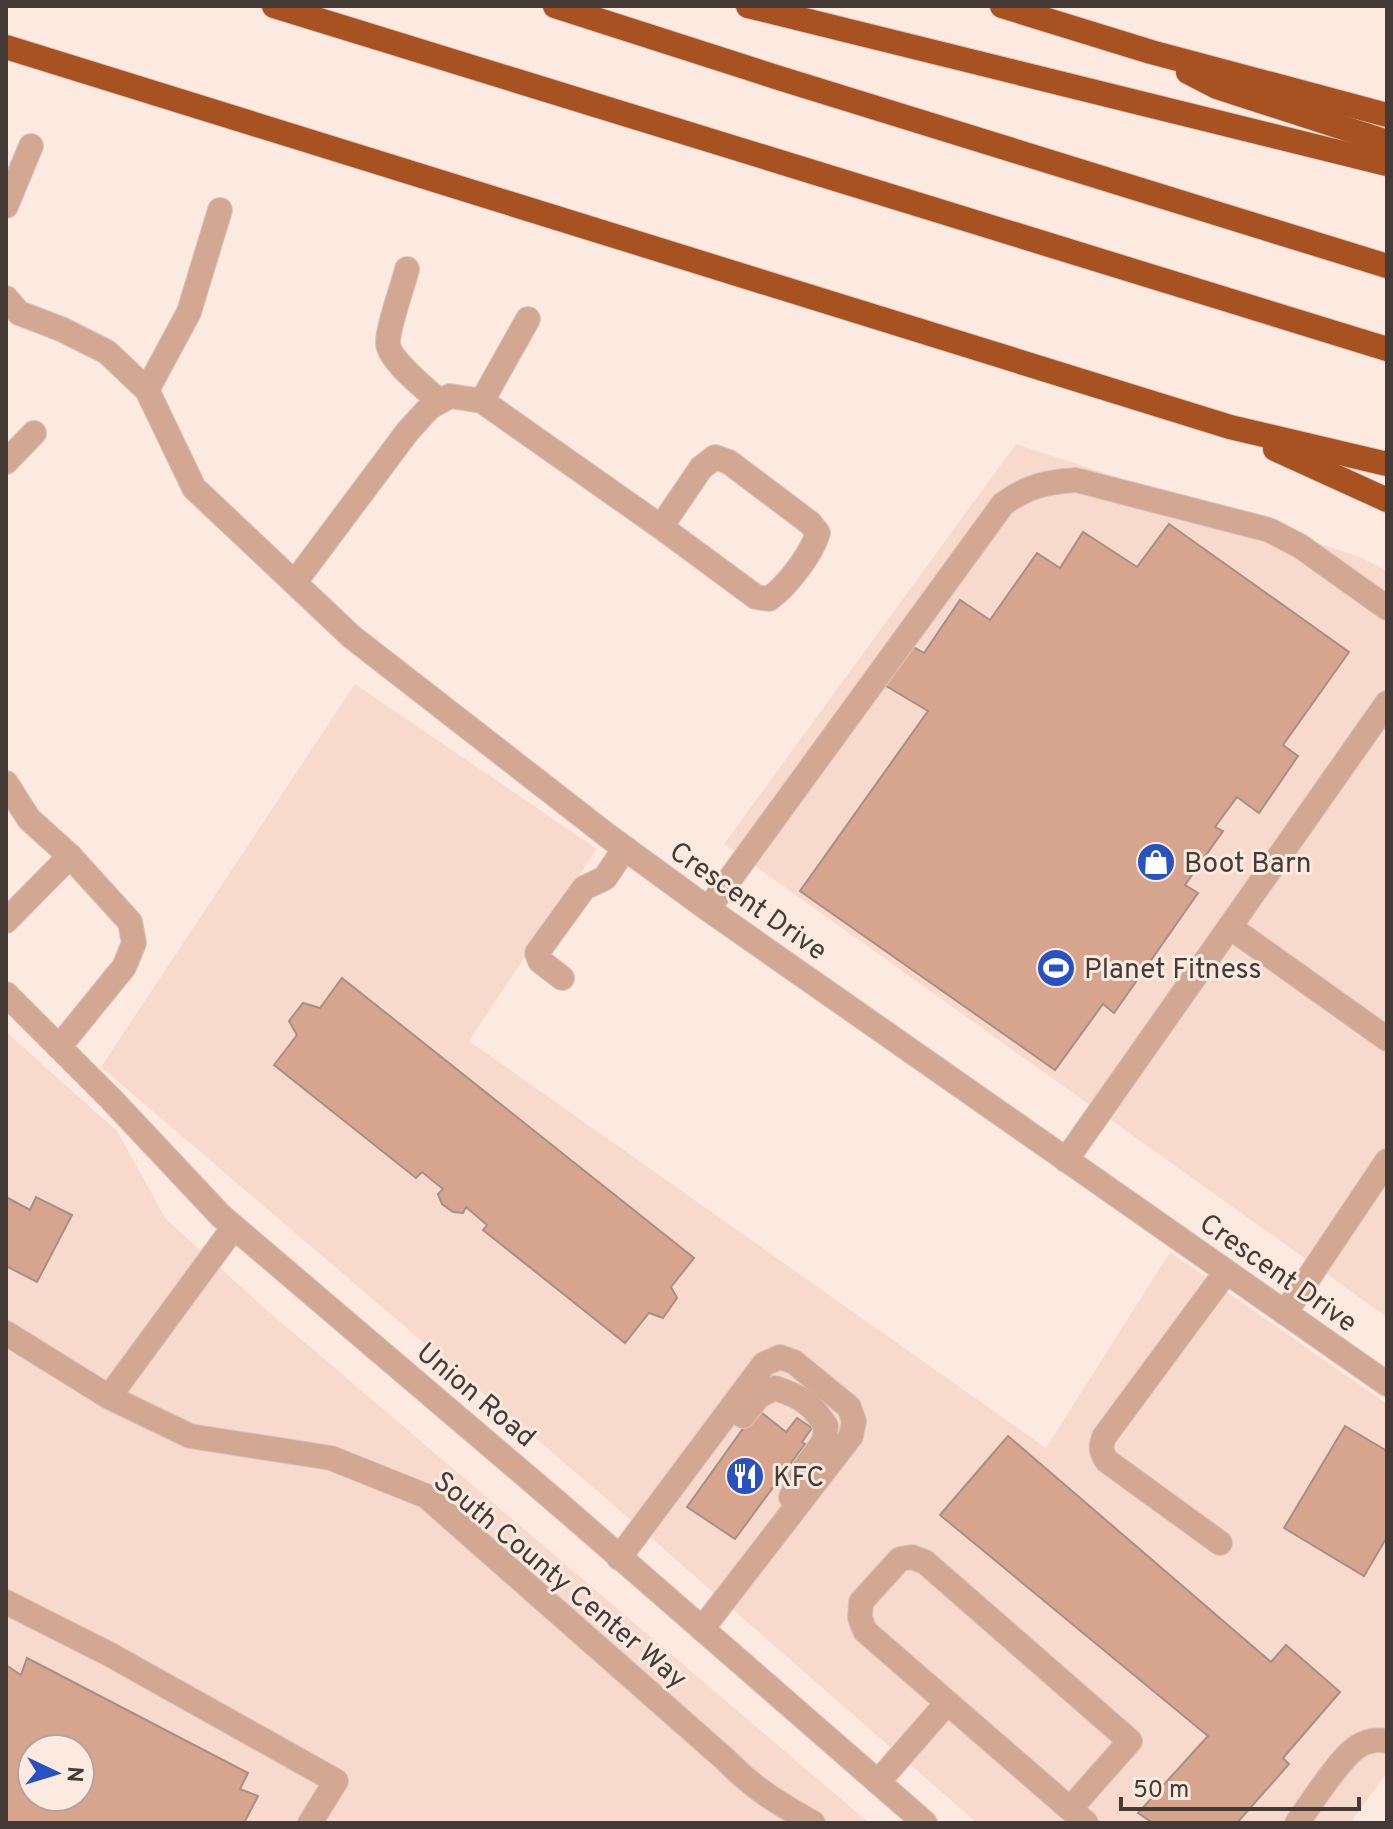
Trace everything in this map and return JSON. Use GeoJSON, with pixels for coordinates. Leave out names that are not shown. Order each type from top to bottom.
{"type":"FeatureCollection","features":[{"type":"Feature","properties":{"kind":"highway"},"geometry":{"type":"LineString","coordinates":[[274,6],[1387,349]]}},
{"type":"Feature","properties":{"kind":"highway"},"geometry":{"type":"LineString","coordinates":[[555,6],[1387,266]]}},
{"type":"Feature","properties":{"kind":"highway"},"geometry":{"type":"LineString","coordinates":[[748,6],[1387,164]]}},
{"type":"Feature","properties":{"kind":"highway"},"geometry":{"type":"LineString","coordinates":[[1002,6],[1151,52],[1387,115]]}},
{"type":"Feature","properties":{"kind":"highway"},"geometry":{"type":"LineString","coordinates":[[6,47],[1230,427],[1387,464]]}},
{"type":"Feature","properties":{"kind":"highway"},"geometry":{"type":"LineString","coordinates":[[1151,52],[1217,87],[1387,142]]}},
{"type":"Feature","properties":{"kind":"highway"},"geometry":{"type":"LineString","coordinates":[[1230,427],[1387,500]]}},
{"type":"Feature","properties":{"kind":"street"},"geometry":{"type":"LineString","coordinates":[[6,206],[31,146]]}},
{"type":"Feature","properties":{"kind":"street"},"geometry":{"type":"LineString","coordinates":[[6,298],[19,313],[107,352],[147,390],[189,312],[220,210]]}},
{"type":"Feature","properties":{"kind":"street"},"geometry":{"type":"LineString","coordinates":[[407,269],[388,347],[439,401]]}},
{"type":"Feature","properties":{"kind":"street"},"geometry":{"type":"LineString","coordinates":[[482,401],[528,319]]}},
{"type":"Feature","properties":{"kind":"street","name":"Crescent Drive"},"geometry":{"type":"LineString","coordinates":[[147,390],[194,488],[352,637],[708,909],[1387,1384]]}},
{"type":"Feature","properties":{"kind":"street"},"geometry":{"type":"LineString","coordinates":[[295,582],[408,431],[430,407],[450,396],[482,401],[756,597],[769,599],[781,591],[815,544],[818,533],[810,523],[729,462],[715,457],[701,468],[661,527]]}},
{"type":"Feature","properties":{"kind":"street"},"geometry":{"type":"LineString","coordinates":[[6,462],[34,433]]}},
{"type":"Feature","properties":{"kind":"street"},"geometry":{"type":"LineString","coordinates":[[708,909],[1003,504],[1021,491],[1048,482],[1076,480],[1269,530],[1300,546],[1387,608]]}},
{"type":"Feature","properties":{"kind":"street"},"geometry":{"type":"LineString","coordinates":[[1066,1160],[1387,703]]}},
{"type":"Feature","properties":{"kind":"street"},"geometry":{"type":"LineString","coordinates":[[6,783],[29,819],[70,856],[130,922],[134,943],[124,967],[59,1047]]}},
{"type":"Feature","properties":{"kind":"street"},"geometry":{"type":"LineString","coordinates":[[562,978],[540,961],[537,953],[584,888],[605,878],[625,848]]}},
{"type":"Feature","properties":{"kind":"street"},"geometry":{"type":"LineString","coordinates":[[6,921],[70,856]]}},
{"type":"Feature","properties":{"kind":"street"},"geometry":{"type":"LineString","coordinates":[[1230,927],[1387,1039]]}},
{"type":"Feature","properties":{"kind":"street","name":"Union Road"},"geometry":{"type":"LineString","coordinates":[[6,994],[112,1100],[221,1216],[559,1504],[925,1823]]}},
{"type":"Feature","properties":{"kind":"street"},"geometry":{"type":"LineString","coordinates":[[1285,1313],[1387,1161]]}},
{"type":"Feature","properties":{"kind":"street"},"geometry":{"type":"LineString","coordinates":[[109,1397],[234,1227]]}},
{"type":"Feature","properties":{"kind":"street"},"geometry":{"type":"LineString","coordinates":[[1220,1543],[1107,1461],[1101,1445],[1226,1272]]}},
{"type":"Feature","properties":{"kind":"street","name":"South County Center Way"},"geometry":{"type":"LineString","coordinates":[[6,1333],[109,1397],[190,1436],[331,1458],[426,1496],[743,1777],[767,1797],[813,1823]]}},
{"type":"Feature","properties":{"kind":"street"},"geometry":{"type":"LineString","coordinates":[[619,1558],[764,1364],[780,1357],[794,1362],[849,1407],[854,1421],[851,1436],[702,1629]]}},
{"type":"Feature","properties":{"kind":"street"},"geometry":{"type":"LineString","coordinates":[[912,1557],[925,1562],[1130,1741],[1078,1816],[865,1631],[860,1618],[861,1602],[900,1559],[912,1557]]}},
{"type":"Feature","properties":{"kind":"street"},"geometry":{"type":"LineString","coordinates":[[6,1602],[109,1654],[336,1781],[310,1823]]}},
{"type":"Feature","properties":{"kind":"street"},"geometry":{"type":"LineString","coordinates":[[878,1782],[947,1703]]}},
{"type":"Feature","properties":{"kind":"street"},"geometry":{"type":"LineString","coordinates":[[1297,1823],[1347,1755],[1358,1746],[1372,1741],[1387,1741]]}},
{"type":"Feature","properties":{"kind":"street","name":"South County Center Way"},"geometry":{"type":"LineString","coordinates":[[767,1797],[785,1823]]}},
{"type":"Feature","properties":{"kind":"shaded area"},"geometry":{"type":"Polygon","coordinates":[[[1016,444],[1360,557],[1387,571],[1387,1317],[724,844],[1016,444]]]}},
{"type":"Feature","properties":{"kind":"shaded area"},"geometry":{"type":"Polygon","coordinates":[[[355,684],[597,849],[469,1041],[1046,1448],[1170,1252],[1387,1404],[1387,1773],[1350,1823],[977,1823],[602,1495],[101,1067],[355,684]]]}},
{"type":"Feature","properties":{"kind":"shaded area"},"geometry":{"type":"Polygon","coordinates":[[[6,1032],[117,1131],[166,1219],[262,1306],[869,1823],[6,1823],[6,1032]]]}},
{"type":"Feature","properties":{"kind":"building"},"geometry":{"type":"Polygon","coordinates":[[[1169,524],[1349,652],[1283,745],[1298,756],[1259,813],[1237,797],[1215,827],[1223,831],[1185,885],[1198,893],[1114,1013],[1103,1004],[1055,1070],[800,891],[928,711],[881,683],[908,644],[924,653],[960,600],[990,620],[1037,553],[1060,568],[1083,532],[1137,567],[1169,524]]]}},
{"type":"Feature","properties":{"kind":"building"},"geometry":{"type":"Polygon","coordinates":[[[342,978],[694,1258],[671,1287],[677,1298],[663,1318],[649,1313],[625,1343],[483,1230],[487,1225],[466,1207],[463,1213],[453,1212],[442,1204],[438,1194],[443,1189],[422,1172],[416,1178],[274,1065],[297,1035],[289,1021],[303,1003],[320,1008],[342,978]]]}},
{"type":"Feature","properties":{"kind":"building"},"geometry":{"type":"Polygon","coordinates":[[[6,1197],[30,1210],[36,1197],[72,1215],[37,1282],[6,1266],[6,1197]]]}},
{"type":"Feature","properties":{"kind":"building","name":"KFC"},"geometry":{"type":"Polygon","coordinates":[[[757,1409],[786,1432],[797,1418],[812,1428],[802,1442],[805,1444],[735,1539],[687,1507],[757,1409]]]}},
{"type":"Feature","properties":{"kind":"building"},"geometry":{"type":"Polygon","coordinates":[[[1345,1426],[1387,1451],[1387,1537],[1364,1576],[1284,1528],[1345,1426]]]}},
{"type":"Feature","properties":{"kind":"building"},"geometry":{"type":"Polygon","coordinates":[[[1008,1436],[1271,1662],[1286,1645],[1340,1692],[1283,1758],[1289,1764],[1237,1823],[1153,1823],[1138,1813],[1208,1736],[940,1515],[1008,1436]]]}},
{"type":"Feature","properties":{"kind":"building"},"geometry":{"type":"Polygon","coordinates":[[[27,1658],[248,1773],[240,1789],[258,1796],[244,1823],[6,1823],[6,1665],[21,1675],[27,1658]]]}},
{"type":"Feature","properties":{"kind":"place","name":"Boot Barn"},"geometry":{"type":"Point","coordinates":[1156,862]}},
{"type":"Feature","properties":{"kind":"place","name":"Planet Fitness"},"geometry":{"type":"Point","coordinates":[1056,968]}},
{"type":"Feature","properties":{"kind":"place","name":"KFC"},"geometry":{"type":"Point","coordinates":[745,1476]}}]}
